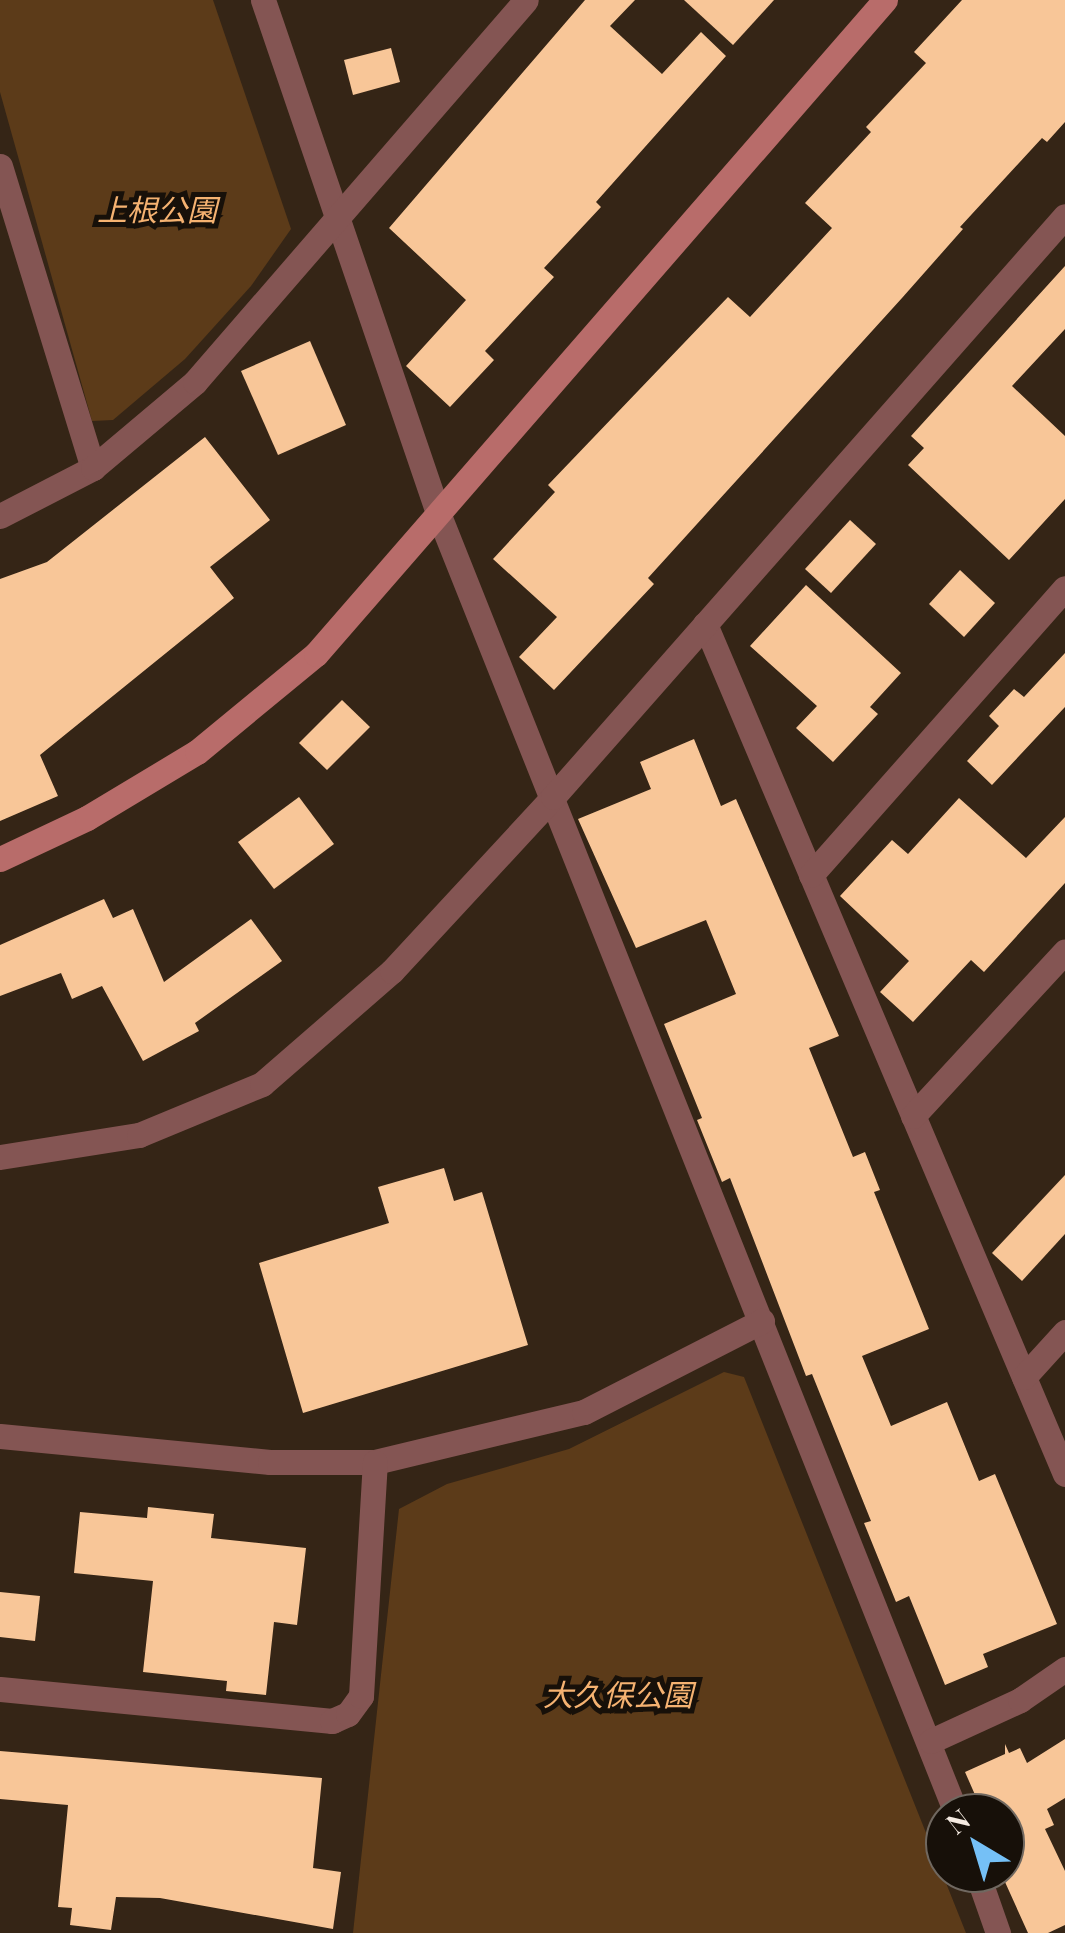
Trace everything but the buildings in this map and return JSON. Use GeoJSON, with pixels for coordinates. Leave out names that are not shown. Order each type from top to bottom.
{"type":"FeatureCollection","features":[{"type":"Feature","properties":{"kind":"street"},"geometry":{"type":"LineString","coordinates":[[263,0],[438,513],[949,1793]]}},
{"type":"Feature","properties":{"kind":"street"},"geometry":{"type":"LineString","coordinates":[[0,516],[93,468],[195,382],[526,0]]}},
{"type":"Feature","properties":{"kind":"street"},"geometry":{"type":"LineString","coordinates":[[0,860],[88,818],[197,752],[316,654],[885,0]]}},
{"type":"Feature","properties":{"kind":"street"},"geometry":{"type":"LineString","coordinates":[[0,166],[93,468]]}},
{"type":"Feature","properties":{"kind":"street"},"geometry":{"type":"LineString","coordinates":[[0,1158],[139,1135],[262,1084],[392,971],[553,797],[1065,216]]}},
{"type":"Feature","properties":{"kind":"street"},"geometry":{"type":"LineString","coordinates":[[811,875],[1065,588]]}},
{"type":"Feature","properties":{"kind":"street"},"geometry":{"type":"LineString","coordinates":[[705,624],[1065,1474]]}},
{"type":"Feature","properties":{"kind":"street"},"geometry":{"type":"LineString","coordinates":[[913,1116],[1065,952]]}},
{"type":"Feature","properties":{"kind":"street"},"geometry":{"type":"LineString","coordinates":[[0,1436],[270,1462],[375,1462],[584,1412],[762,1321]]}},
{"type":"Feature","properties":{"kind":"street"},"geometry":{"type":"LineString","coordinates":[[1024,1377],[1065,1332]]}},
{"type":"Feature","properties":{"kind":"street"},"geometry":{"type":"LineString","coordinates":[[0,1689],[332,1721],[348,1714],[361,1696],[375,1462]]}},
{"type":"Feature","properties":{"kind":"street"},"geometry":{"type":"LineString","coordinates":[[931,1741],[1020,1700],[1065,1669]]}},
{"type":"Feature","properties":{"kind":"street"},"geometry":{"type":"LineString","coordinates":[[984,1893],[998,1933]]}},
{"type":"Feature","properties":{"kind":"green space","name":"上根公園"},"geometry":{"type":"Polygon","coordinates":[[[0,0],[213,0],[291,229],[251,286],[185,359],[113,420],[92,421],[0,92],[0,0]]]}},
{"type":"Feature","properties":{"kind":"green space","name":"大久保公園"},"geometry":{"type":"Polygon","coordinates":[[[724,1372],[744,1377],[925,1830],[925,1893],[950,1893],[966,1933],[353,1933],[399,1509],[447,1484],[569,1449],[724,1372]]]}}]}
